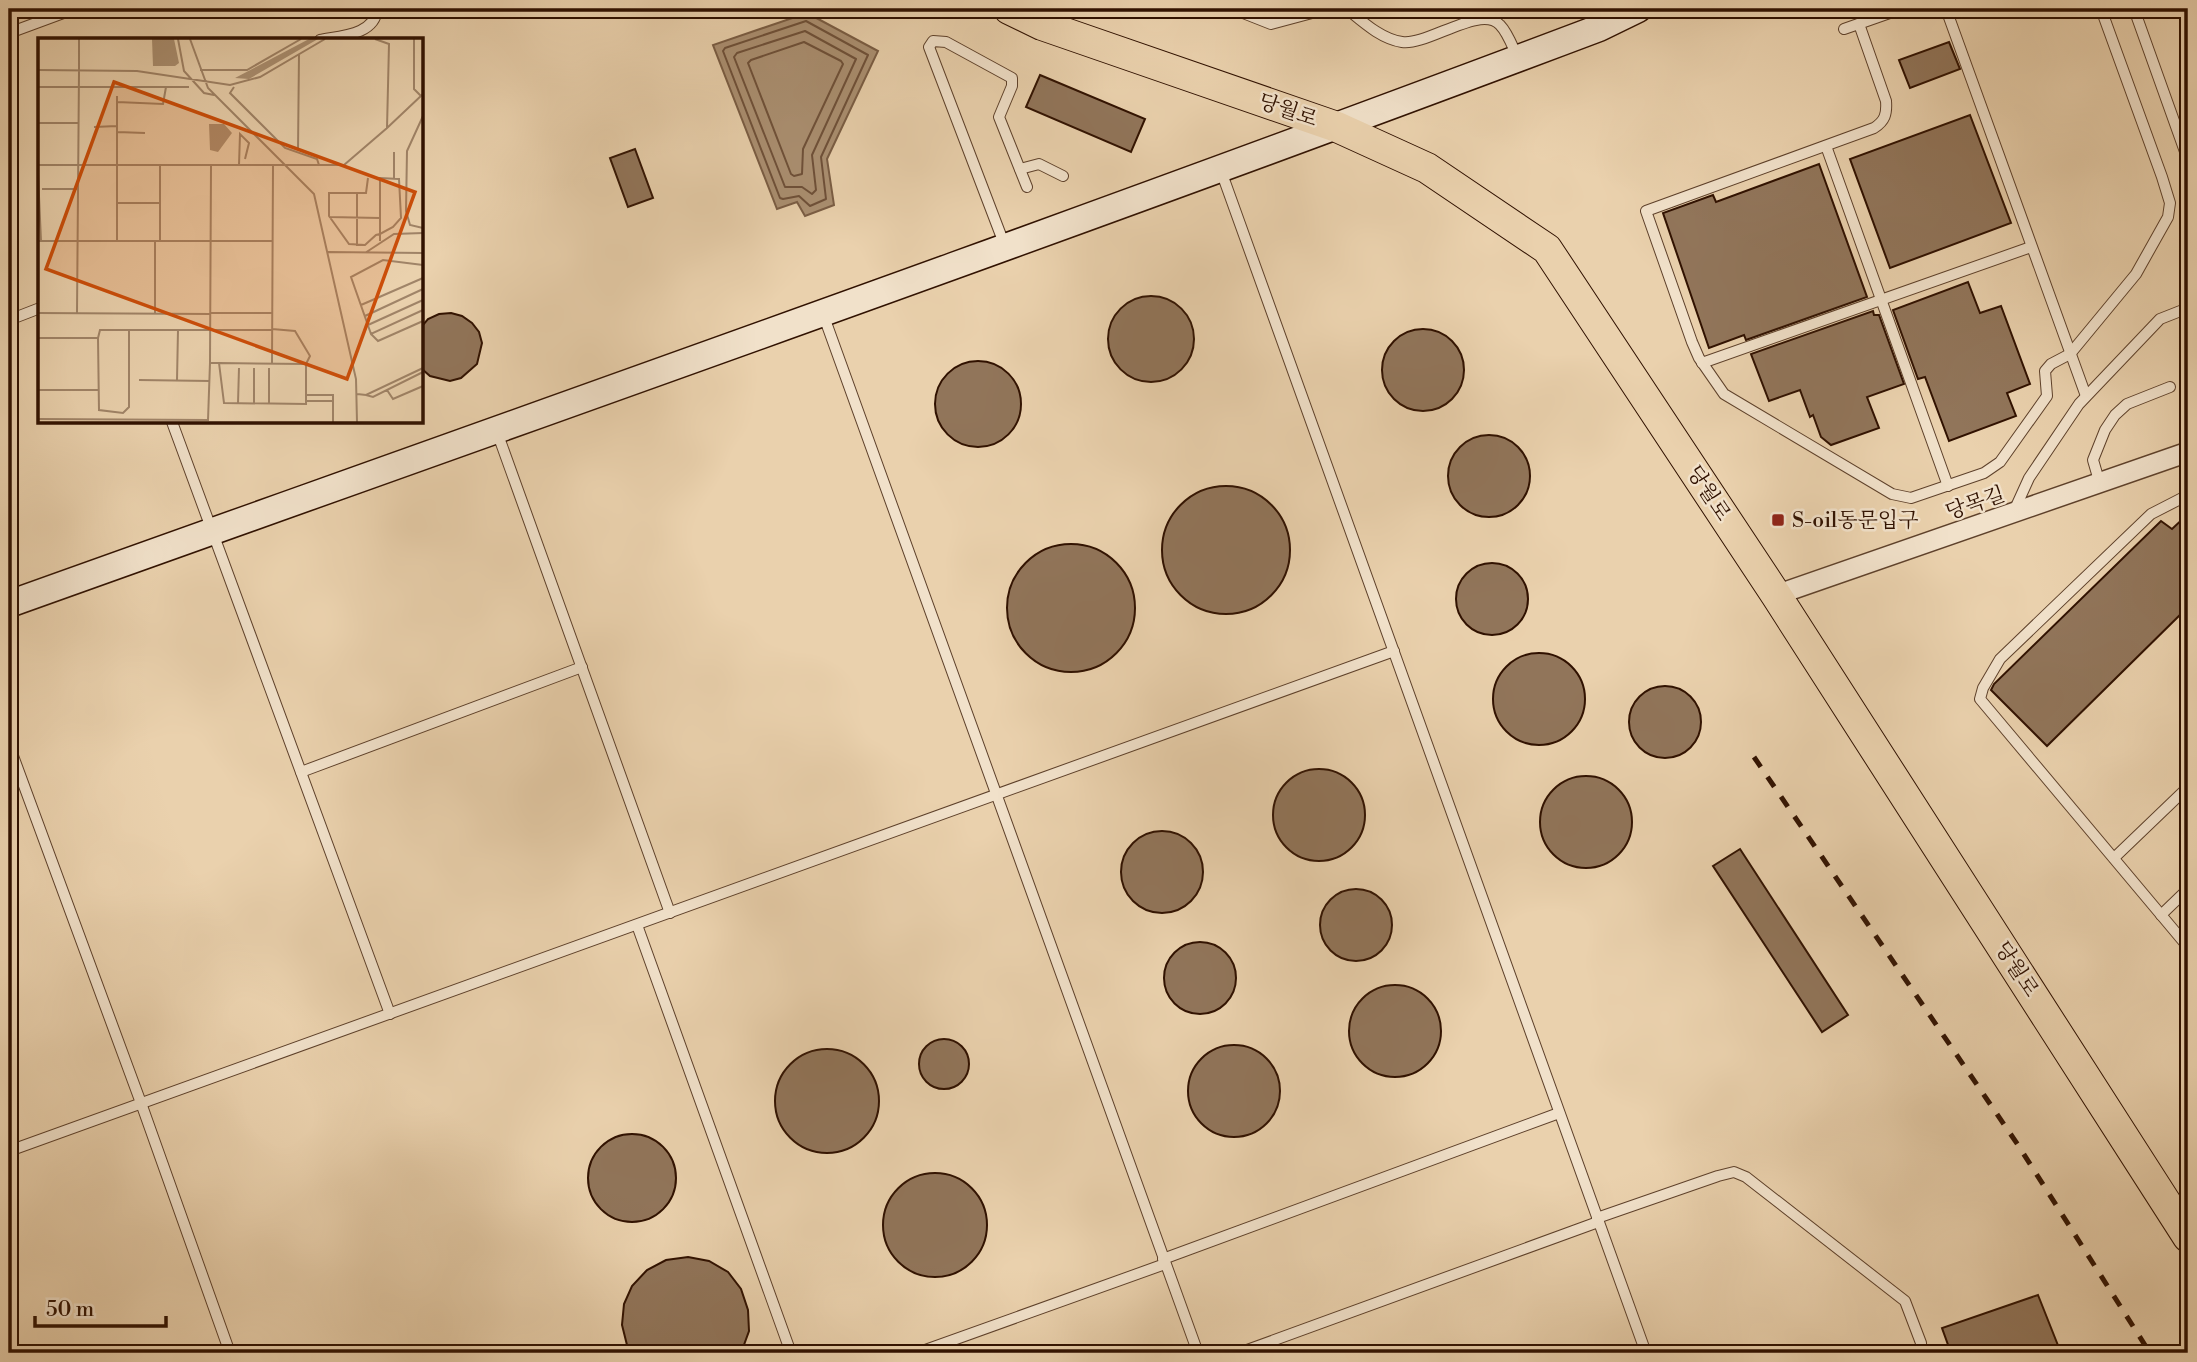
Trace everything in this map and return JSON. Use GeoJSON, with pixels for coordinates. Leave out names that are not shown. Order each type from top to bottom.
{"type":"FeatureCollection","features":[{"type":"Feature","properties":{"kind":"main road","name":"당월로"},"geometry":{"type":"LineString","coordinates":[[1009,9],[1042,25],[1337,127],[1427,168],[1547,249],[1776,594],[2188,1237]]}},
{"type":"Feature","properties":{"kind":"main road"},"geometry":{"type":"LineString","coordinates":[[9,604],[823,314],[1337,127],[1599,28],[1638,9]]}},
{"type":"Feature","properties":{"kind":"street","name":"당목길"},"geometry":{"type":"LineString","coordinates":[[1776,594],[2188,452]]}},
{"type":"Feature","properties":{"kind":"lane"},"geometry":{"type":"LineString","coordinates":[[9,33],[74,9]]}},
{"type":"Feature","properties":{"kind":"lane"},"geometry":{"type":"LineString","coordinates":[[330,38],[358,32],[369,26],[377,15],[377,9]]}},
{"type":"Feature","properties":{"kind":"lane"},"geometry":{"type":"LineString","coordinates":[[1233,9],[1271,24],[1327,9]]}},
{"type":"Feature","properties":{"kind":"lane"},"geometry":{"type":"LineString","coordinates":[[1348,9],[1375,31],[1401,42],[1415,42],[1475,20],[1488,19],[1499,24],[1518,59]]}},
{"type":"Feature","properties":{"kind":"lane"},"geometry":{"type":"LineString","coordinates":[[1844,29],[1901,9]]}},
{"type":"Feature","properties":{"kind":"lane"},"geometry":{"type":"LineString","coordinates":[[1946,9],[2086,396]]}},
{"type":"Feature","properties":{"kind":"lane"},"geometry":{"type":"LineString","coordinates":[[1859,24],[1886,101],[1887,110],[1883,122],[1874,128],[1646,211],[1692,342],[1702,363],[1724,394],[1892,494],[1911,498],[1984,473],[2000,462],[2047,396],[2045,371],[2050,364],[2070,354],[2136,274],[2168,217],[2170,203],[2101,9]]}},
{"type":"Feature","properties":{"kind":"lane"},"geometry":{"type":"LineString","coordinates":[[2134,9],[2188,160]]}},
{"type":"Feature","properties":{"kind":"lane"},"geometry":{"type":"LineString","coordinates":[[1005,247],[929,47],[933,41],[946,42],[1012,78],[1012,86],[999,117],[1027,187]]}},
{"type":"Feature","properties":{"kind":"lane"},"geometry":{"type":"LineString","coordinates":[[1826,146],[1948,486]]}},
{"type":"Feature","properties":{"kind":"lane"},"geometry":{"type":"LineString","coordinates":[[1020,169],[1039,164],[1063,176]]}},
{"type":"Feature","properties":{"kind":"lane"},"geometry":{"type":"LineString","coordinates":[[1220,168],[1646,1353]]}},
{"type":"Feature","properties":{"kind":"lane"},"geometry":{"type":"LineString","coordinates":[[1702,363],[2031,247]]}},
{"type":"Feature","properties":{"kind":"lane"},"geometry":{"type":"LineString","coordinates":[[9,320],[38,309]]}},
{"type":"Feature","properties":{"kind":"lane"},"geometry":{"type":"LineString","coordinates":[[2012,514],[2029,478],[2086,396],[2160,319],[2188,309]]}},
{"type":"Feature","properties":{"kind":"lane"},"geometry":{"type":"LineString","coordinates":[[823,314],[1198,1353]]}},
{"type":"Feature","properties":{"kind":"lane"},"geometry":{"type":"LineString","coordinates":[[2100,484],[2093,460],[2101,438],[2115,415],[2127,404],[2170,387]]}},
{"type":"Feature","properties":{"kind":"lane"},"geometry":{"type":"LineString","coordinates":[[173,424],[390,1014]]}},
{"type":"Feature","properties":{"kind":"lane"},"geometry":{"type":"LineString","coordinates":[[496,430],[670,913]]}},
{"type":"Feature","properties":{"kind":"lane"},"geometry":{"type":"LineString","coordinates":[[2188,495],[2151,514],[2000,659],[1983,688],[1980,699],[2188,947]]}},
{"type":"Feature","properties":{"kind":"lane"},"geometry":{"type":"LineString","coordinates":[[9,1151],[1394,651]]}},
{"type":"Feature","properties":{"kind":"lane"},"geometry":{"type":"LineString","coordinates":[[301,772],[582,667]]}},
{"type":"Feature","properties":{"kind":"lane"},"geometry":{"type":"LineString","coordinates":[[9,745],[14,774],[142,1103],[229,1353]]}},
{"type":"Feature","properties":{"kind":"lane"},"geometry":{"type":"LineString","coordinates":[[2114,858],[2188,787]]}},
{"type":"Feature","properties":{"kind":"lane"},"geometry":{"type":"LineString","coordinates":[[2161,915],[2188,889]]}},
{"type":"Feature","properties":{"kind":"lane"},"geometry":{"type":"LineString","coordinates":[[637,925],[792,1353]]}},
{"type":"Feature","properties":{"kind":"lane"},"geometry":{"type":"LineString","coordinates":[[917,1353],[1559,1113]]}},
{"type":"Feature","properties":{"kind":"lane"},"geometry":{"type":"LineString","coordinates":[[1239,1353],[1734,1172],[1746,1177],[1905,1301],[1921,1343],[1921,1353]]}},
{"type":"Feature","properties":{"kind":"water"},"geometry":{"type":"Polygon","coordinates":[[[807,13],[878,51],[827,159],[834,205],[805,216],[797,202],[777,209],[713,45],[807,13]]]}},
{"type":"Feature","properties":{"kind":"building"},"geometry":{"type":"Polygon","coordinates":[[[1949,42],[1960,69],[1910,88],[1899,60],[1949,42]]]}},
{"type":"Feature","properties":{"kind":"building"},"geometry":{"type":"Polygon","coordinates":[[[1040,75],[1145,119],[1131,152],[1026,107],[1040,75]]]}},
{"type":"Feature","properties":{"kind":"building"},"geometry":{"type":"Polygon","coordinates":[[[1970,115],[2011,223],[1890,268],[1850,159],[1970,115]]]}},
{"type":"Feature","properties":{"kind":"building"},"geometry":{"type":"Polygon","coordinates":[[[635,149],[653,198],[628,207],[610,158],[635,149]]]}},
{"type":"Feature","properties":{"kind":"building"},"geometry":{"type":"Polygon","coordinates":[[[1819,164],[1867,297],[1746,340],[1744,335],[1709,348],[1663,213],[1713,195],[1716,202],[1819,164]]]}},
{"type":"Feature","properties":{"kind":"building"},"geometry":{"type":"Polygon","coordinates":[[[1968,282],[1980,313],[2001,306],[2030,384],[2007,393],[2016,416],[1949,441],[1925,377],[1918,379],[1893,310],[1968,282]]]}},
{"type":"Feature","properties":{"kind":"building"},"geometry":{"type":"Polygon","coordinates":[[[1143,296],[1159,296],[1182,308],[1191,322],[1194,339],[1191,356],[1182,370],[1159,382],[1143,382],[1127,375],[1115,363],[1108,347],[1108,331],[1115,315],[1127,303],[1143,296]]]}},
{"type":"Feature","properties":{"kind":"building"},"geometry":{"type":"Polygon","coordinates":[[[1873,311],[1874,315],[1879,315],[1904,384],[1867,397],[1879,428],[1831,445],[1821,437],[1800,390],[1769,401],[1751,354],[1873,311]]]}},
{"type":"Feature","properties":{"kind":"building"},"geometry":{"type":"Polygon","coordinates":[[[439,314],[462,316],[479,332],[482,343],[477,364],[461,378],[450,381],[430,376],[424,371],[424,324],[439,314]]]}},
{"type":"Feature","properties":{"kind":"building"},"geometry":{"type":"Polygon","coordinates":[[[1423,329],[1439,332],[1452,341],[1461,354],[1464,370],[1461,386],[1452,399],[1439,408],[1423,411],[1407,408],[1394,399],[1385,386],[1382,370],[1385,354],[1394,341],[1407,332],[1423,329]]]}},
{"type":"Feature","properties":{"kind":"building"},"geometry":{"type":"Polygon","coordinates":[[[970,361],[986,361],[1009,373],[1018,387],[1021,404],[1018,421],[1009,435],[986,447],[970,447],[954,440],[942,428],[935,412],[935,396],[942,380],[954,368],[970,361]]]}},
{"type":"Feature","properties":{"kind":"building"},"geometry":{"type":"Polygon","coordinates":[[[1489,435],[1505,438],[1518,447],[1527,460],[1530,476],[1527,492],[1518,505],[1505,514],[1489,517],[1473,514],[1460,505],[1451,492],[1448,476],[1451,460],[1460,447],[1473,438],[1489,435]]]}},
{"type":"Feature","properties":{"kind":"building"},"geometry":{"type":"Polygon","coordinates":[[[1226,486],[1251,491],[1271,505],[1285,525],[1290,550],[1285,575],[1271,595],[1251,609],[1226,614],[1201,609],[1181,595],[1167,575],[1162,550],[1167,525],[1181,505],[1201,491],[1226,486]]]}},
{"type":"Feature","properties":{"kind":"building"},"geometry":{"type":"Polygon","coordinates":[[[2188,514],[2188,607],[2047,746],[1991,690],[1994,684],[2161,521],[2172,529],[2188,514]]]}},
{"type":"Feature","properties":{"kind":"building"},"geometry":{"type":"Polygon","coordinates":[[[1071,544],[1096,549],[1116,563],[1130,583],[1135,608],[1130,633],[1116,653],[1096,667],[1071,672],[1046,667],[1026,653],[1012,633],[1007,608],[1012,583],[1026,563],[1046,549],[1071,544]]]}},
{"type":"Feature","properties":{"kind":"building"},"geometry":{"type":"Polygon","coordinates":[[[1492,563],[1506,566],[1518,573],[1525,585],[1528,599],[1525,613],[1518,625],[1506,632],[1492,635],[1478,632],[1466,625],[1459,613],[1456,599],[1459,585],[1466,573],[1478,566],[1492,563]]]}},
{"type":"Feature","properties":{"kind":"building"},"geometry":{"type":"Polygon","coordinates":[[[1539,653],[1557,657],[1571,667],[1581,681],[1585,699],[1581,717],[1571,731],[1557,741],[1539,745],[1521,741],[1507,731],[1497,717],[1493,699],[1497,681],[1507,667],[1521,657],[1539,653]]]}},
{"type":"Feature","properties":{"kind":"building"},"geometry":{"type":"Polygon","coordinates":[[[1672,686],[1691,696],[1699,708],[1699,736],[1691,748],[1679,756],[1658,758],[1639,748],[1631,736],[1629,715],[1639,696],[1651,688],[1672,686]]]}},
{"type":"Feature","properties":{"kind":"building"},"geometry":{"type":"Polygon","coordinates":[[[1319,769],[1337,773],[1351,783],[1361,797],[1365,815],[1361,833],[1351,847],[1337,857],[1319,861],[1301,857],[1287,847],[1277,833],[1273,815],[1277,797],[1287,783],[1301,773],[1319,769]]]}},
{"type":"Feature","properties":{"kind":"building"},"geometry":{"type":"Polygon","coordinates":[[[1586,776],[1604,780],[1618,790],[1628,804],[1632,822],[1628,840],[1618,854],[1604,864],[1586,868],[1568,864],[1554,854],[1544,840],[1540,822],[1544,804],[1554,790],[1568,780],[1586,776]]]}},
{"type":"Feature","properties":{"kind":"building"},"geometry":{"type":"Polygon","coordinates":[[[1162,831],[1178,834],[1191,843],[1200,856],[1203,872],[1200,888],[1191,901],[1178,910],[1162,913],[1146,910],[1133,901],[1124,888],[1121,872],[1124,856],[1133,843],[1146,834],[1162,831]]]}},
{"type":"Feature","properties":{"kind":"building"},"geometry":{"type":"Polygon","coordinates":[[[1740,849],[1848,1015],[1822,1032],[1713,866],[1740,849]]]}},
{"type":"Feature","properties":{"kind":"building"},"geometry":{"type":"Polygon","coordinates":[[[1356,889],[1370,892],[1382,899],[1389,911],[1392,925],[1389,939],[1382,951],[1370,958],[1356,961],[1342,958],[1330,951],[1323,939],[1320,925],[1323,911],[1330,899],[1342,892],[1356,889]]]}},
{"type":"Feature","properties":{"kind":"building"},"geometry":{"type":"Polygon","coordinates":[[[1200,942],[1214,945],[1226,952],[1233,964],[1236,978],[1233,992],[1226,1004],[1214,1011],[1200,1014],[1186,1011],[1174,1004],[1167,992],[1164,978],[1167,964],[1174,952],[1186,945],[1200,942]]]}},
{"type":"Feature","properties":{"kind":"building"},"geometry":{"type":"Polygon","coordinates":[[[1395,985],[1413,989],[1427,999],[1437,1013],[1441,1031],[1437,1049],[1427,1063],[1413,1073],[1395,1077],[1377,1073],[1363,1063],[1353,1049],[1349,1031],[1353,1013],[1363,999],[1377,989],[1395,985]]]}},
{"type":"Feature","properties":{"kind":"building"},"geometry":{"type":"Polygon","coordinates":[[[944,1039],[962,1046],[969,1064],[962,1082],[944,1089],[926,1082],[919,1064],[926,1046],[944,1039]]]}},
{"type":"Feature","properties":{"kind":"building"},"geometry":{"type":"Polygon","coordinates":[[[1234,1045],[1252,1049],[1266,1059],[1276,1073],[1280,1091],[1276,1109],[1266,1123],[1252,1133],[1234,1137],[1216,1133],[1202,1123],[1192,1109],[1188,1091],[1192,1073],[1202,1059],[1216,1049],[1234,1045]]]}},
{"type":"Feature","properties":{"kind":"building"},"geometry":{"type":"Polygon","coordinates":[[[827,1049],[847,1053],[864,1064],[875,1081],[879,1101],[875,1121],[864,1138],[847,1149],[827,1153],[807,1149],[790,1138],[779,1121],[775,1101],[779,1081],[790,1064],[807,1053],[827,1049]]]}},
{"type":"Feature","properties":{"kind":"building"},"geometry":{"type":"Polygon","coordinates":[[[623,1134],[641,1134],[657,1141],[669,1153],[676,1169],[676,1187],[669,1203],[657,1215],[641,1222],[623,1222],[607,1215],[595,1203],[588,1187],[588,1169],[595,1153],[607,1141],[623,1134]]]}},
{"type":"Feature","properties":{"kind":"building"},"geometry":{"type":"Polygon","coordinates":[[[935,1173],[955,1177],[972,1188],[983,1205],[987,1225],[983,1245],[972,1262],[955,1273],[935,1277],[915,1273],[898,1262],[887,1245],[883,1225],[887,1205],[898,1188],[915,1177],[935,1173]]]}},
{"type":"Feature","properties":{"kind":"building"},"geometry":{"type":"Polygon","coordinates":[[[688,1257],[709,1261],[728,1272],[741,1289],[748,1310],[749,1331],[741,1353],[632,1353],[622,1325],[624,1304],[632,1286],[647,1270],[666,1260],[688,1257]]]}},
{"type":"Feature","properties":{"kind":"building"},"geometry":{"type":"Polygon","coordinates":[[[2038,1295],[2061,1353],[1951,1353],[1942,1328],[2038,1295]]]}},
{"type":"Feature","properties":{"kind":"railway"},"geometry":{"type":"LineString","coordinates":[[1754,757],[2018,1145],[2150,1353]]}},
{"type":"Feature","properties":{"kind":"place","name":"S-oil동문입구"},"geometry":{"type":"Point","coordinates":[1778,520]}}]}
